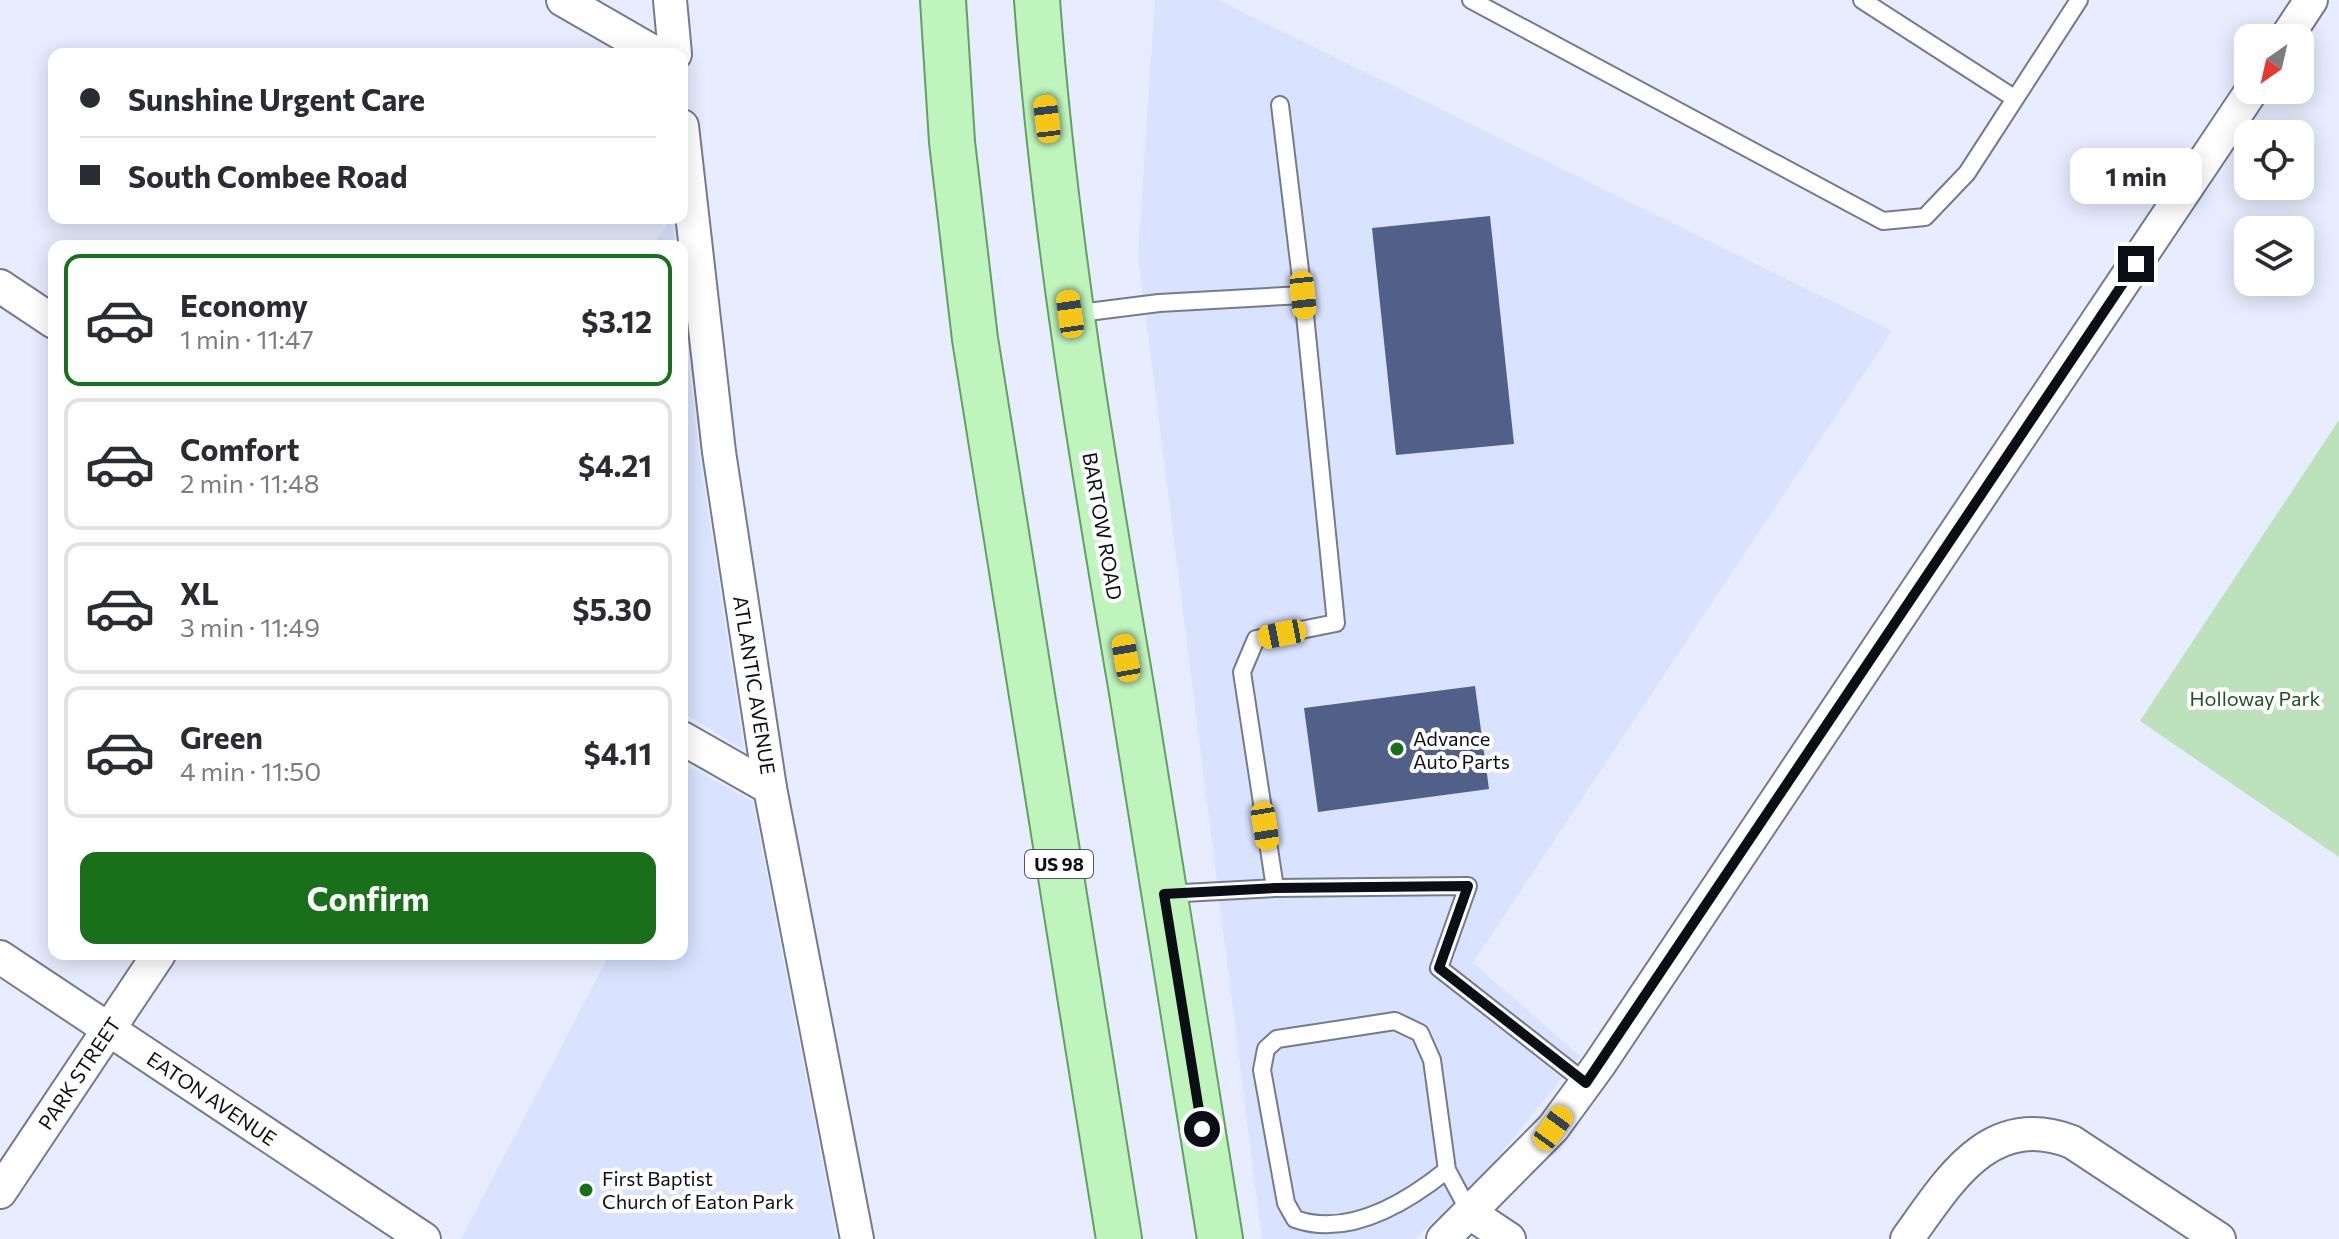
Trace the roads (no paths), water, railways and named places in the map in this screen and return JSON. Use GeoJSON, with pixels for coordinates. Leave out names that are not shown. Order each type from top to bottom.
{"type":"FeatureCollection","features":[{"type":"Feature","properties":{"kind":"main road","name":"US 98"},"geometry":{"type":"LineString","coordinates":[[943,0],[952,142],[975,339],[1119,1239]]}},
{"type":"Feature","properties":{"kind":"main road","name":"BARTOW ROAD"},"geometry":{"type":"LineString","coordinates":[[1037,0],[1043,91],[1095,488],[1220,1239]]}},
{"type":"Feature","properties":{"kind":"street"},"geometry":{"type":"LineString","coordinates":[[563,0],[647,48]]}},
{"type":"Feature","properties":{"kind":"street"},"geometry":{"type":"LineString","coordinates":[[670,0],[674,48]]}},
{"type":"Feature","properties":{"kind":"street"},"geometry":{"type":"LineString","coordinates":[[2295,24],[2311,0]]}},
{"type":"Feature","properties":{"kind":"street"},"geometry":{"type":"LineString","coordinates":[[1443,1239],[1553,1128],[1586,1083],[2243,104]]}},
{"type":"Feature","properties":{"kind":"street","name":"ATLANTIC AVENUE"},"geometry":{"type":"LineString","coordinates":[[688,179],[719,452],[770,788],[857,1239]]}},
{"type":"Feature","properties":{"kind":"street"},"geometry":{"type":"LineString","coordinates":[[0,286],[48,318]]}},
{"type":"Feature","properties":{"kind":"street"},"geometry":{"type":"LineString","coordinates":[[688,741],[770,788]]}},
{"type":"Feature","properties":{"kind":"street","name":"EATON AVENUE"},"geometry":{"type":"LineString","coordinates":[[0,957],[424,1239]]}},
{"type":"Feature","properties":{"kind":"street","name":"PARK STREET"},"geometry":{"type":"LineString","coordinates":[[0,1192],[155,960]]}},
{"type":"Feature","properties":{"kind":"street"},"geometry":{"type":"LineString","coordinates":[[1907,1239],[1974,1154],[2007,1137],[2050,1133],[2072,1142],[2219,1239]]}},
{"type":"Feature","properties":{"kind":"street"},"geometry":{"type":"LineString","coordinates":[[1470,1213],[1509,1239]]}},
{"type":"Feature","properties":{"kind":"lane"},"geometry":{"type":"LineString","coordinates":[[1471,0],[1883,221],[1925,217],[1967,173],[2079,0]]}},
{"type":"Feature","properties":{"kind":"lane"},"geometry":{"type":"LineString","coordinates":[[1862,0],[2014,98]]}},
{"type":"Feature","properties":{"kind":"lane"},"geometry":{"type":"LineString","coordinates":[[1275,888],[1242,672],[1256,639],[1336,623],[1303,295],[1280,105]]}},
{"type":"Feature","properties":{"kind":"lane"},"geometry":{"type":"LineString","coordinates":[[1070,314],[1159,303],[1303,295]]}},
{"type":"Feature","properties":{"kind":"lane"},"geometry":{"type":"LineString","coordinates":[[1164,894],[1275,888],[1468,886],[1439,968],[1586,1083]]}},
{"type":"Feature","properties":{"kind":"lane"},"geometry":{"type":"LineString","coordinates":[[1447,1170],[1417,1194],[1370,1217],[1315,1226],[1295,1219],[1286,1203],[1262,1070],[1266,1049],[1277,1039],[1395,1021],[1420,1033],[1432,1060],[1447,1170],[1470,1213]]}},
{"type":"Feature","properties":{"kind":"place","name":"Advance Auto Parts"},"geometry":{"type":"Point","coordinates":[1397,749]}},
{"type":"Feature","properties":{"kind":"place","name":"First Baptist Church of Eaton Park"},"geometry":{"type":"Point","coordinates":[586,1190]}},
{"type":"Feature","properties":{"kind":"park label","name":"Holloway Park"},"geometry":{"type":"Point","coordinates":[2255,698]}}]}
